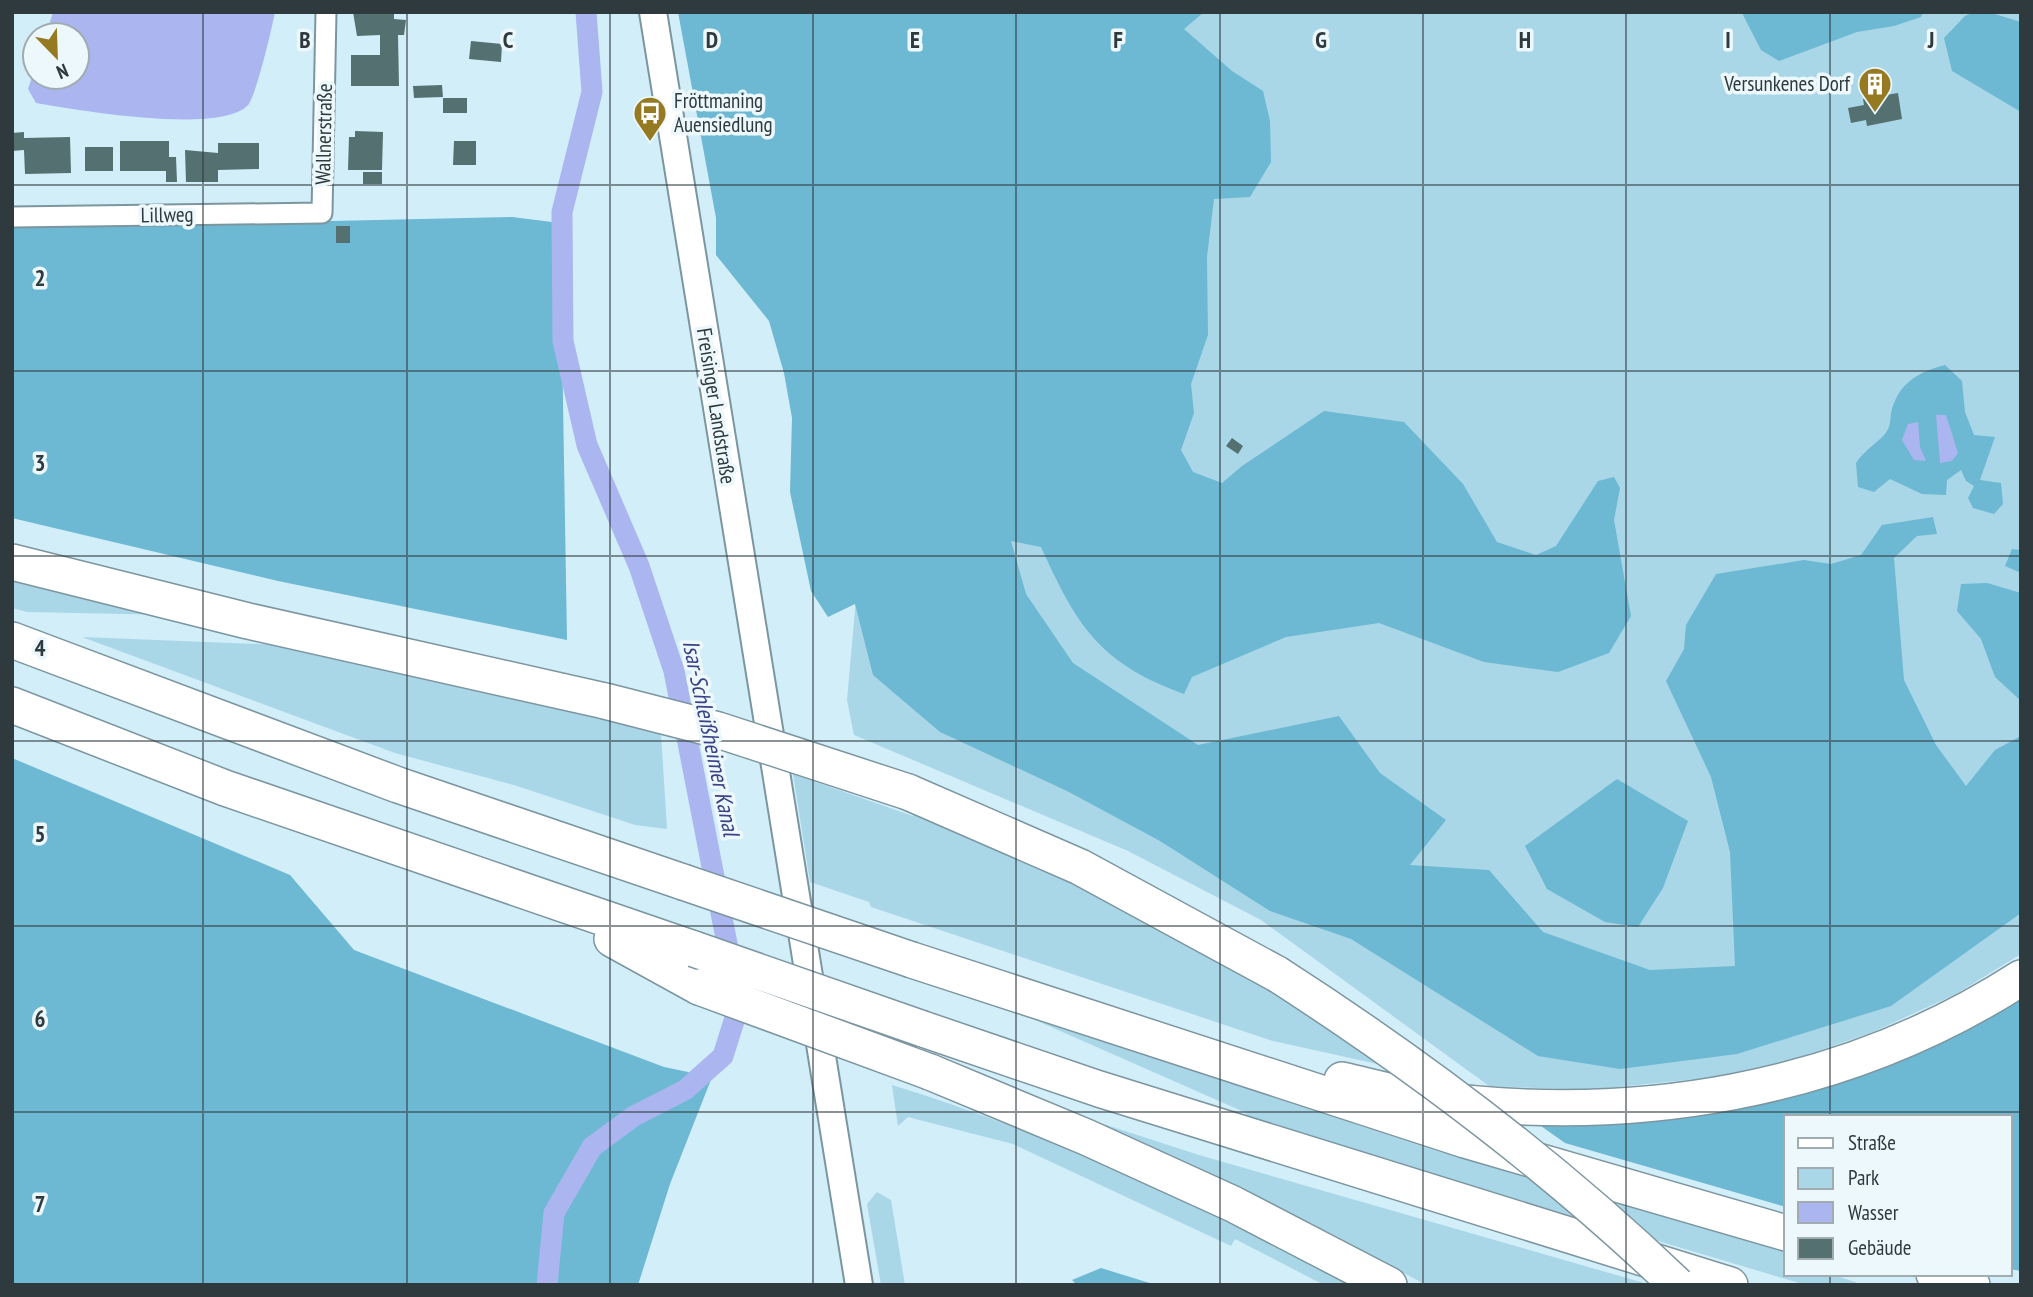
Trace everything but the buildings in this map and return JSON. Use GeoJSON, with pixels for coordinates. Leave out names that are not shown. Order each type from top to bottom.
{"type":"FeatureCollection","features":[{"type":"Feature","properties":{"kind":"highway"},"geometry":{"type":"LineString","coordinates":[[12,562],[248,621],[606,701],[730,734],[908,792],[1080,867],[1277,974],[1372,1035],[1446,1088],[1578,1194],[1677,1285]]}},
{"type":"Feature","properties":{"kind":"highway"},"geometry":{"type":"LineString","coordinates":[[12,640],[398,785],[912,960],[1478,1144],[1784,1232]]}},
{"type":"Feature","properties":{"kind":"highway"},"geometry":{"type":"LineString","coordinates":[[12,705],[225,788],[541,899],[1112,1093],[1730,1285]]}},
{"type":"Feature","properties":{"kind":"highway"},"geometry":{"type":"LineString","coordinates":[[541,899],[699,987],[930,1072],[1086,1137],[1233,1204],[1389,1285]]}},
{"type":"Feature","properties":{"kind":"highway"},"geometry":{"type":"LineString","coordinates":[[1173,1046],[1216,1042],[1327,1076],[1424,1098],[1569,1108],[1629,1106],[1725,1094],[1822,1070],[1908,1038],[2021,978]]}},
{"type":"Feature","properties":{"kind":"highway"},"geometry":{"type":"LineString","coordinates":[[1941,1276],[1972,1285]]}},
{"type":"Feature","properties":{"kind":"main road","name":"Freisinger Landstraße"},"geometry":{"type":"LineString","coordinates":[[653,12],[859,1285]]}},
{"type":"Feature","properties":{"kind":"street","name":"Wallnerstraße"},"geometry":{"type":"LineString","coordinates":[[322,213],[326,12]]}},
{"type":"Feature","properties":{"kind":"street","name":"Lillweg"},"geometry":{"type":"LineString","coordinates":[[12,217],[322,213]]}},
{"type":"Feature","properties":{"kind":"green space"},"geometry":{"type":"Polygon","coordinates":[[[787,12],[2021,12],[2021,954],[1956,994],[1873,1032],[1795,1059],[1728,1076],[1586,1090],[1489,1086],[1261,920],[1128,851],[854,735],[847,700],[862,531],[787,12]]]}},
{"type":"Feature","properties":{"kind":"green space"},"geometry":{"type":"Polygon","coordinates":[[[12,574],[173,615],[27,612],[12,608],[12,574]]]}},
{"type":"Feature","properties":{"kind":"green space"},"geometry":{"type":"Polygon","coordinates":[[[82,637],[308,646],[604,712],[661,734],[667,829],[635,825],[517,786],[395,753],[82,637]]]}},
{"type":"Feature","properties":{"kind":"green space"},"geometry":{"type":"Polygon","coordinates":[[[793,774],[913,816],[914,808],[1174,929],[1391,1067],[1273,1041],[871,907],[869,902],[810,882],[793,774]]]}},
{"type":"Feature","properties":{"kind":"green space"},"geometry":{"type":"Polygon","coordinates":[[[1033,1019],[1437,1151],[1784,1250],[1784,1276],[1838,1276],[1863,1285],[1806,1285],[1251,1120],[1244,1112],[1033,1019]]]}},
{"type":"Feature","properties":{"kind":"green space"},"geometry":{"type":"Polygon","coordinates":[[[892,1085],[1000,1122],[1071,1151],[1265,1240],[1353,1285],[1324,1285],[1235,1239],[1231,1246],[1013,1144],[908,1117],[898,1126],[892,1085]]]}},
{"type":"Feature","properties":{"kind":"green space"},"geometry":{"type":"Polygon","coordinates":[[[1094,1121],[1199,1155],[1651,1285],[1426,1285],[1332,1234],[1220,1179],[1091,1127],[1094,1121]]]}},
{"type":"Feature","properties":{"kind":"green space"},"geometry":{"type":"Polygon","coordinates":[[[877,1192],[891,1200],[905,1285],[881,1285],[867,1204],[877,1192]]]}},
{"type":"Feature","properties":{"kind":"shaded area"},"geometry":{"type":"Polygon","coordinates":[[[678,12],[1204,12],[1184,29],[1232,71],[1263,91],[1270,121],[1271,162],[1250,197],[1214,199],[1207,257],[1208,335],[1191,384],[1194,413],[1181,450],[1193,472],[1222,483],[1242,466],[1324,411],[1404,422],[1463,484],[1497,542],[1536,555],[1556,546],[1598,481],[1614,477],[1620,488],[1614,520],[1631,616],[1609,653],[1558,672],[1484,662],[1379,623],[1286,637],[1192,677],[1184,694],[1155,682],[1111,655],[1080,620],[1041,547],[1011,541],[1026,594],[1073,663],[1198,745],[1339,716],[1380,773],[1446,820],[1410,865],[1489,870],[1543,932],[1650,970],[1735,966],[1730,852],[1711,777],[1666,681],[1684,649],[1686,625],[1716,574],[1804,560],[1831,564],[1861,555],[1882,525],[1933,517],[1937,534],[1917,536],[1894,558],[1904,680],[1936,745],[1966,786],[1995,750],[2021,736],[2021,913],[1891,1006],[1737,1054],[1620,1069],[1538,1056],[1351,939],[1270,911],[1160,841],[1067,791],[940,732],[873,675],[855,604],[828,617],[811,591],[790,492],[792,418],[784,373],[769,321],[716,255],[716,218],[678,12]]]}},
{"type":"Feature","properties":{"kind":"shaded area"},"geometry":{"type":"Polygon","coordinates":[[[1923,12],[1921,17],[1894,26],[1857,32],[1779,61],[1761,50],[1742,13],[1923,12]]]}},
{"type":"Feature","properties":{"kind":"shaded area"},"geometry":{"type":"Polygon","coordinates":[[[1974,12],[1988,12],[2021,22],[2021,112],[1952,71],[1944,38],[1965,16],[1974,12]]]}},
{"type":"Feature","properties":{"kind":"shaded area"},"geometry":{"type":"Polygon","coordinates":[[[512,217],[560,223],[567,640],[278,581],[12,518],[12,228],[512,217]]]}},
{"type":"Feature","properties":{"kind":"shaded area"},"geometry":{"type":"Polygon","coordinates":[[[1945,365],[1962,381],[1965,412],[1974,435],[1995,437],[1980,480],[2001,483],[2003,504],[1994,514],[1973,508],[1968,498],[1974,486],[1966,481],[1961,470],[1947,480],[1946,495],[1922,494],[1890,479],[1874,492],[1858,487],[1856,463],[1887,431],[1892,409],[1900,392],[1919,375],[1945,365]]]}},
{"type":"Feature","properties":{"kind":"shaded area"},"geometry":{"type":"Polygon","coordinates":[[[2012,549],[2021,550],[2021,573],[2005,566],[2012,549]]]}},
{"type":"Feature","properties":{"kind":"shaded area"},"geometry":{"type":"Polygon","coordinates":[[[1987,583],[2021,593],[2021,701],[1995,677],[1981,639],[1957,611],[1961,584],[1987,583]]]}},
{"type":"Feature","properties":{"kind":"shaded area"},"geometry":{"type":"Polygon","coordinates":[[[12,758],[290,875],[354,950],[664,1067],[712,1077],[670,1184],[638,1285],[12,1285],[12,758]]]}},
{"type":"Feature","properties":{"kind":"shaded area"},"geometry":{"type":"Polygon","coordinates":[[[1617,779],[1688,821],[1663,888],[1638,927],[1605,922],[1547,889],[1525,846],[1617,779]]]}},
{"type":"Feature","properties":{"kind":"shaded area"},"geometry":{"type":"Polygon","coordinates":[[[2021,990],[2021,1271],[2012,1269],[2012,1115],[1784,1115],[1784,1206],[1565,1143],[1524,1114],[1670,1111],[2021,990]]]}},
{"type":"Feature","properties":{"kind":"shaded area"},"geometry":{"type":"Polygon","coordinates":[[[1101,1268],[1156,1285],[1077,1285],[1072,1280],[1101,1268]]]}},
{"type":"Feature","properties":{"kind":"water"},"geometry":{"type":"Polygon","coordinates":[[[53,12],[275,12],[259,76],[248,105],[233,114],[209,118],[147,118],[36,103],[29,91],[91,91],[91,21],[50,21],[53,12]]]}},
{"type":"Feature","properties":{"kind":"water"},"geometry":{"type":"Polygon","coordinates":[[[1936,415],[1946,415],[1958,453],[1952,461],[1940,463],[1936,415]]]}},
{"type":"Feature","properties":{"kind":"water"},"geometry":{"type":"Polygon","coordinates":[[[1918,422],[1920,447],[1926,461],[1914,460],[1902,440],[1908,424],[1918,422]]]}},
{"type":"Feature","properties":{"kind":"waterway","name":"Isar-Schleißheimer Kanal"},"geometry":{"type":"LineString","coordinates":[[547,1285],[554,1213],[592,1147],[634,1116],[685,1090],[723,1056],[739,1005],[674,671],[639,566],[587,445],[563,341],[562,212],[592,92],[586,12]]}},
{"type":"Feature","properties":{"kind":"place","name":"Versunkenes Dorf"},"geometry":{"type":"Point","coordinates":[1875,114]}},
{"type":"Feature","properties":{"kind":"place","name":"Fröttmaning Auensiedlung"},"geometry":{"type":"Point","coordinates":[650,143]}}]}
